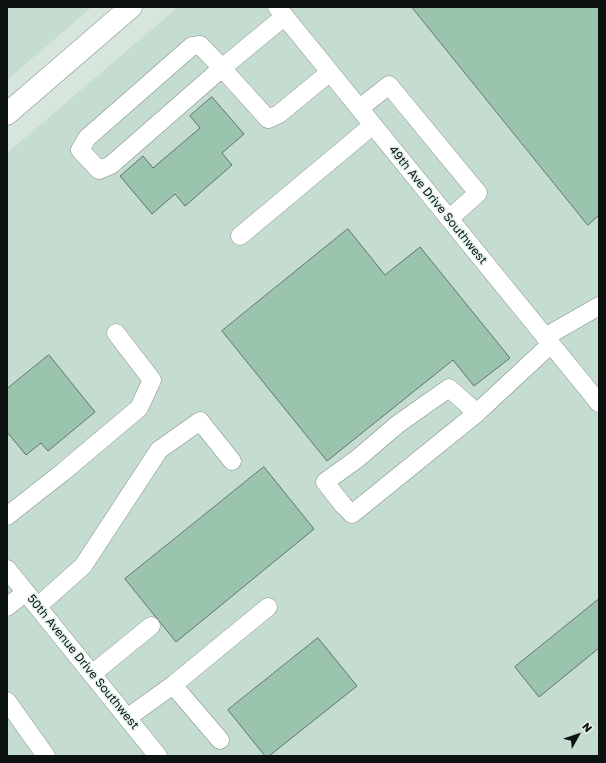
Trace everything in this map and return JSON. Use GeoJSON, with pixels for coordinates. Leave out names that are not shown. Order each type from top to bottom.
{"type":"FeatureCollection","features":[{"type":"Feature","properties":{"kind":"main road"},"geometry":{"type":"LineString","coordinates":[[7,114],[131,7]]}},
{"type":"Feature","properties":{"kind":"street"},"geometry":{"type":"LineString","coordinates":[[284,11],[222,68],[111,165],[99,170],[80,150],[87,138],[192,46],[200,45],[222,68],[268,119],[279,114],[330,72]]}},
{"type":"Feature","properties":{"kind":"street","name":"49th Ave Drive Southwest"},"geometry":{"type":"LineString","coordinates":[[284,11],[330,72],[548,341],[596,394]]}},
{"type":"Feature","properties":{"kind":"street"},"geometry":{"type":"LineString","coordinates":[[360,108],[389,85],[478,192],[449,219]]}},
{"type":"Feature","properties":{"kind":"street"},"geometry":{"type":"LineString","coordinates":[[240,236],[373,125]]}},
{"type":"Feature","properties":{"kind":"street"},"geometry":{"type":"LineString","coordinates":[[477,413],[449,388],[398,424],[357,459],[326,482],[343,505],[352,514],[477,413],[548,341],[599,306]]}},
{"type":"Feature","properties":{"kind":"street"},"geometry":{"type":"LineString","coordinates":[[7,516],[63,472],[139,408],[152,380],[116,333]]}},
{"type":"Feature","properties":{"kind":"street"},"geometry":{"type":"LineString","coordinates":[[38,606],[83,566],[159,450],[200,421],[232,461]]}},
{"type":"Feature","properties":{"kind":"street","name":"50th Avenue Drive Southwest"},"geometry":{"type":"LineString","coordinates":[[7,569],[158,756]]}},
{"type":"Feature","properties":{"kind":"street"},"geometry":{"type":"LineString","coordinates":[[7,607],[26,592]]}},
{"type":"Feature","properties":{"kind":"street"},"geometry":{"type":"LineString","coordinates":[[127,718],[173,684],[268,607]]}},
{"type":"Feature","properties":{"kind":"street"},"geometry":{"type":"LineString","coordinates":[[92,674],[151,626]]}},
{"type":"Feature","properties":{"kind":"street"},"geometry":{"type":"LineString","coordinates":[[173,684],[220,740]]}},
{"type":"Feature","properties":{"kind":"street"},"geometry":{"type":"LineString","coordinates":[[7,701],[46,756]]}},
{"type":"Feature","properties":{"kind":"shaded area"},"geometry":{"type":"Polygon","coordinates":[[[7,7],[92,7],[7,80],[7,7]]]}},
{"type":"Feature","properties":{"kind":"shaded area"},"geometry":{"type":"Polygon","coordinates":[[[178,7],[599,7],[599,756],[7,756],[7,153],[178,7]]]}},
{"type":"Feature","properties":{"kind":"building"},"geometry":{"type":"Polygon","coordinates":[[[412,7],[599,7],[599,215],[588,225],[412,7]]]}},
{"type":"Feature","properties":{"kind":"building"},"geometry":{"type":"Polygon","coordinates":[[[212,97],[244,134],[222,153],[232,165],[185,206],[175,194],[152,214],[120,176],[143,156],[153,168],[200,128],[190,116],[212,97]]]}},
{"type":"Feature","properties":{"kind":"building"},"geometry":{"type":"Polygon","coordinates":[[[348,229],[385,275],[420,247],[510,358],[474,386],[453,360],[327,461],[222,331],[348,229]]]}},
{"type":"Feature","properties":{"kind":"building"},"geometry":{"type":"Polygon","coordinates":[[[49,355],[95,412],[48,451],[41,443],[26,455],[7,432],[7,389],[49,355]]]}},
{"type":"Feature","properties":{"kind":"building"},"geometry":{"type":"Polygon","coordinates":[[[264,467],[314,529],[176,642],[125,579],[264,467]]]}},
{"type":"Feature","properties":{"kind":"building"},"geometry":{"type":"Polygon","coordinates":[[[599,599],[599,648],[539,697],[515,667],[599,599]]]}},
{"type":"Feature","properties":{"kind":"building"},"geometry":{"type":"Polygon","coordinates":[[[318,638],[357,686],[269,756],[265,756],[228,710],[318,638]]]}}]}
